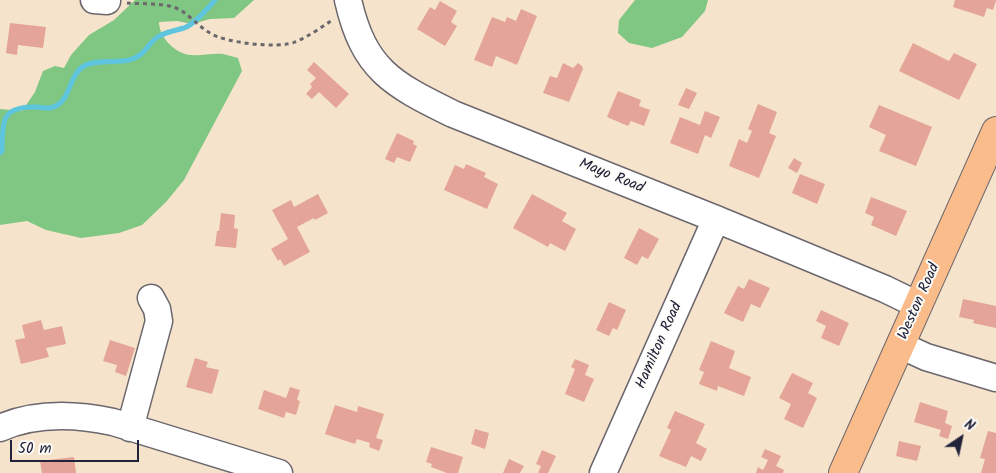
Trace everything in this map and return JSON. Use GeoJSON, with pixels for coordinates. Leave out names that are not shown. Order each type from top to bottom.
{"type":"FeatureCollection","features":[{"type":"Feature","properties":{"kind":"main road","name":"Weston Road"},"geometry":{"type":"LineString","coordinates":[[843,473],[996,131]]}},
{"type":"Feature","properties":{"kind":"street","name":"Mayo Road"},"geometry":{"type":"LineString","coordinates":[[349,4],[364,46],[373,61],[386,75],[409,91],[453,114],[716,219],[885,289],[918,305]]}},
{"type":"Feature","properties":{"kind":"street","name":"Hamilton Road"},"geometry":{"type":"LineString","coordinates":[[603,473],[716,219]]}},
{"type":"Feature","properties":{"kind":"street"},"geometry":{"type":"LineString","coordinates":[[130,428],[159,321],[157,309],[151,298]]}},
{"type":"Feature","properties":{"kind":"street"},"geometry":{"type":"LineString","coordinates":[[900,345],[926,357],[996,378]]}},
{"type":"Feature","properties":{"kind":"street"},"geometry":{"type":"LineString","coordinates":[[0,428],[10,423],[29,419],[68,416],[90,417],[279,473]]}},
{"type":"Feature","properties":{"kind":"path"},"geometry":{"type":"LineString","coordinates":[[101,0],[165,6],[181,11],[211,34],[234,42],[286,45],[304,37],[349,4]]}},
{"type":"Feature","properties":{"kind":"green space"},"geometry":{"type":"Polygon","coordinates":[[[135,0],[254,0],[234,18],[210,19],[192,24],[177,21],[159,22],[165,39],[179,52],[191,55],[223,54],[238,58],[242,71],[184,180],[166,202],[142,225],[119,233],[81,238],[46,230],[27,221],[0,225],[0,109],[22,111],[35,92],[43,71],[55,66],[64,68],[71,55],[89,35],[114,20],[135,0]]]}},
{"type":"Feature","properties":{"kind":"green space"},"geometry":{"type":"Polygon","coordinates":[[[635,0],[708,0],[705,11],[682,37],[652,48],[629,43],[618,33],[619,20],[635,0]]]}},
{"type":"Feature","properties":{"kind":"building"},"geometry":{"type":"Polygon","coordinates":[[[955,0],[996,1],[993,10],[987,8],[984,17],[953,7],[955,0]]]}},
{"type":"Feature","properties":{"kind":"building"},"geometry":{"type":"Polygon","coordinates":[[[440,1],[457,11],[451,22],[457,26],[445,46],[417,29],[430,7],[435,10],[440,1]]]}},
{"type":"Feature","properties":{"kind":"building"},"geometry":{"type":"Polygon","coordinates":[[[521,9],[537,16],[517,65],[496,56],[492,67],[474,60],[492,17],[505,22],[507,17],[516,21],[521,9]]]}},
{"type":"Feature","properties":{"kind":"building"},"geometry":{"type":"Polygon","coordinates":[[[10,23],[46,27],[43,48],[18,45],[17,55],[6,53],[10,23]]]}},
{"type":"Feature","properties":{"kind":"building"},"geometry":{"type":"Polygon","coordinates":[[[913,43],[949,61],[954,53],[977,64],[959,100],[899,71],[913,43]]]}},
{"type":"Feature","properties":{"kind":"building"},"geometry":{"type":"Polygon","coordinates":[[[314,62],[349,94],[336,108],[319,92],[312,99],[306,94],[312,87],[310,84],[316,78],[307,70],[314,62]]]}},
{"type":"Feature","properties":{"kind":"building"},"geometry":{"type":"Polygon","coordinates":[[[563,63],[573,68],[578,63],[583,69],[569,102],[543,93],[550,76],[557,78],[563,63]]]}},
{"type":"Feature","properties":{"kind":"building"},"geometry":{"type":"Polygon","coordinates":[[[686,88],[697,93],[689,109],[678,105],[686,88]]]}},
{"type":"Feature","properties":{"kind":"building"},"geometry":{"type":"Polygon","coordinates":[[[618,91],[641,100],[639,106],[650,110],[644,126],[631,121],[628,126],[607,117],[618,91]]]}},
{"type":"Feature","properties":{"kind":"building"},"geometry":{"type":"Polygon","coordinates":[[[758,104],[777,112],[769,133],[776,136],[759,178],[729,166],[739,139],[747,143],[752,131],[748,129],[758,104]]]}},
{"type":"Feature","properties":{"kind":"building"},"geometry":{"type":"Polygon","coordinates":[[[879,105],[932,127],[916,166],[879,151],[886,135],[869,127],[879,105]]]}},
{"type":"Feature","properties":{"kind":"building"},"geometry":{"type":"Polygon","coordinates":[[[705,111],[720,117],[711,138],[705,135],[698,154],[670,143],[680,117],[700,125],[705,111]]]}},
{"type":"Feature","properties":{"kind":"building"},"geometry":{"type":"Polygon","coordinates":[[[397,133],[414,141],[413,144],[417,146],[410,162],[397,157],[394,163],[385,159],[397,133]]]}},
{"type":"Feature","properties":{"kind":"building"},"geometry":{"type":"Polygon","coordinates":[[[794,158],[802,163],[797,173],[788,168],[794,158]]]}},
{"type":"Feature","properties":{"kind":"building"},"geometry":{"type":"Polygon","coordinates":[[[466,164],[486,173],[484,177],[498,184],[487,209],[444,190],[455,165],[464,169],[466,164]]]}},
{"type":"Feature","properties":{"kind":"building"},"geometry":{"type":"Polygon","coordinates":[[[800,174],[825,184],[817,204],[792,193],[800,174]]]}},
{"type":"Feature","properties":{"kind":"building"},"geometry":{"type":"Polygon","coordinates":[[[318,194],[328,213],[297,227],[310,252],[284,266],[280,259],[278,261],[271,249],[288,239],[272,210],[291,200],[294,207],[318,194]]]}},
{"type":"Feature","properties":{"kind":"building"},"geometry":{"type":"Polygon","coordinates":[[[532,194],[567,213],[562,221],[576,229],[565,251],[550,243],[548,247],[513,228],[532,194]]]}},
{"type":"Feature","properties":{"kind":"building"},"geometry":{"type":"Polygon","coordinates":[[[871,197],[907,211],[896,236],[871,225],[874,217],[865,213],[871,197]]]}},
{"type":"Feature","properties":{"kind":"building"},"geometry":{"type":"Polygon","coordinates":[[[221,213],[235,215],[234,228],[238,229],[236,248],[215,246],[221,213]]]}},
{"type":"Feature","properties":{"kind":"building"},"geometry":{"type":"Polygon","coordinates":[[[639,228],[659,239],[648,259],[642,256],[637,265],[624,258],[639,228]]]}},
{"type":"Feature","properties":{"kind":"building"},"geometry":{"type":"Polygon","coordinates":[[[749,279],[770,288],[760,308],[751,304],[743,322],[724,313],[738,286],[744,289],[749,279]]]}},
{"type":"Feature","properties":{"kind":"building"},"geometry":{"type":"Polygon","coordinates":[[[963,299],[996,306],[996,328],[973,323],[974,320],[959,317],[963,299]]]}},
{"type":"Feature","properties":{"kind":"building"},"geometry":{"type":"Polygon","coordinates":[[[609,302],[626,310],[617,330],[613,328],[609,336],[596,330],[609,302]]]}},
{"type":"Feature","properties":{"kind":"building"},"geometry":{"type":"Polygon","coordinates":[[[821,310],[849,323],[839,346],[821,338],[826,326],[816,321],[821,310]]]}},
{"type":"Feature","properties":{"kind":"building"},"geometry":{"type":"Polygon","coordinates":[[[41,320],[44,330],[62,326],[66,344],[46,348],[49,357],[21,364],[15,340],[25,338],[22,325],[41,320]]]}},
{"type":"Feature","properties":{"kind":"building"},"geometry":{"type":"Polygon","coordinates":[[[110,340],[135,348],[126,376],[115,372],[117,365],[103,361],[110,340]]]}},
{"type":"Feature","properties":{"kind":"building"},"geometry":{"type":"Polygon","coordinates":[[[711,341],[735,351],[729,368],[751,377],[744,396],[718,386],[717,391],[699,384],[704,372],[699,370],[711,341]]]}},
{"type":"Feature","properties":{"kind":"building"},"geometry":{"type":"Polygon","coordinates":[[[195,358],[208,362],[206,367],[219,370],[212,394],[186,387],[195,358]]]}},
{"type":"Feature","properties":{"kind":"building"},"geometry":{"type":"Polygon","coordinates":[[[575,359],[589,365],[585,375],[594,379],[584,402],[565,394],[575,369],[571,367],[575,359]]]}},
{"type":"Feature","properties":{"kind":"building"},"geometry":{"type":"Polygon","coordinates":[[[792,373],[813,383],[808,393],[817,398],[803,428],[784,419],[791,404],[779,398],[792,373]]]}},
{"type":"Feature","properties":{"kind":"building"},"geometry":{"type":"Polygon","coordinates":[[[290,387],[300,390],[297,400],[300,401],[296,415],[286,412],[284,418],[258,409],[264,390],[286,398],[290,387]]]}},
{"type":"Feature","properties":{"kind":"building"},"geometry":{"type":"Polygon","coordinates":[[[920,402],[948,411],[945,423],[952,426],[948,439],[939,436],[941,430],[914,422],[920,402]]]}},
{"type":"Feature","properties":{"kind":"building"},"geometry":{"type":"Polygon","coordinates":[[[335,405],[357,412],[358,406],[384,414],[376,438],[383,440],[379,451],[369,447],[370,443],[357,439],[355,444],[325,434],[335,405]]]}},
{"type":"Feature","properties":{"kind":"building"},"geometry":{"type":"Polygon","coordinates":[[[675,411],[705,424],[696,443],[707,449],[701,461],[691,456],[686,467],[659,456],[671,430],[667,428],[675,411]]]}},
{"type":"Feature","properties":{"kind":"building"},"geometry":{"type":"Polygon","coordinates":[[[475,429],[489,433],[485,449],[471,444],[475,429]]]}},
{"type":"Feature","properties":{"kind":"building"},"geometry":{"type":"Polygon","coordinates":[[[988,431],[996,433],[996,473],[981,473],[985,459],[980,458],[988,431]]]}},
{"type":"Feature","properties":{"kind":"building"},"geometry":{"type":"Polygon","coordinates":[[[899,441],[921,446],[917,461],[896,456],[899,441]]]}},
{"type":"Feature","properties":{"kind":"building"},"geometry":{"type":"Polygon","coordinates":[[[431,447],[463,457],[458,473],[447,473],[431,467],[432,464],[426,462],[431,447]]]}},
{"type":"Feature","properties":{"kind":"building"},"geometry":{"type":"Polygon","coordinates":[[[765,449],[781,456],[776,466],[784,470],[783,473],[756,473],[758,467],[763,470],[768,460],[761,457],[765,449]]]}},
{"type":"Feature","properties":{"kind":"building"},"geometry":{"type":"Polygon","coordinates":[[[542,450],[556,456],[548,473],[538,473],[541,466],[536,464],[542,450]]]}},
{"type":"Feature","properties":{"kind":"building"},"geometry":{"type":"Polygon","coordinates":[[[74,457],[76,473],[42,473],[40,461],[74,457]]]}},
{"type":"Feature","properties":{"kind":"building"},"geometry":{"type":"Polygon","coordinates":[[[509,459],[524,466],[520,473],[503,473],[509,459]]]}},
{"type":"Feature","properties":{"kind":"waterway"},"geometry":{"type":"LineString","coordinates":[[0,153],[2,151],[4,123],[10,112],[25,107],[49,108],[56,106],[65,98],[75,75],[84,66],[100,62],[134,59],[158,37],[184,28],[192,23],[215,0]]}}]}
